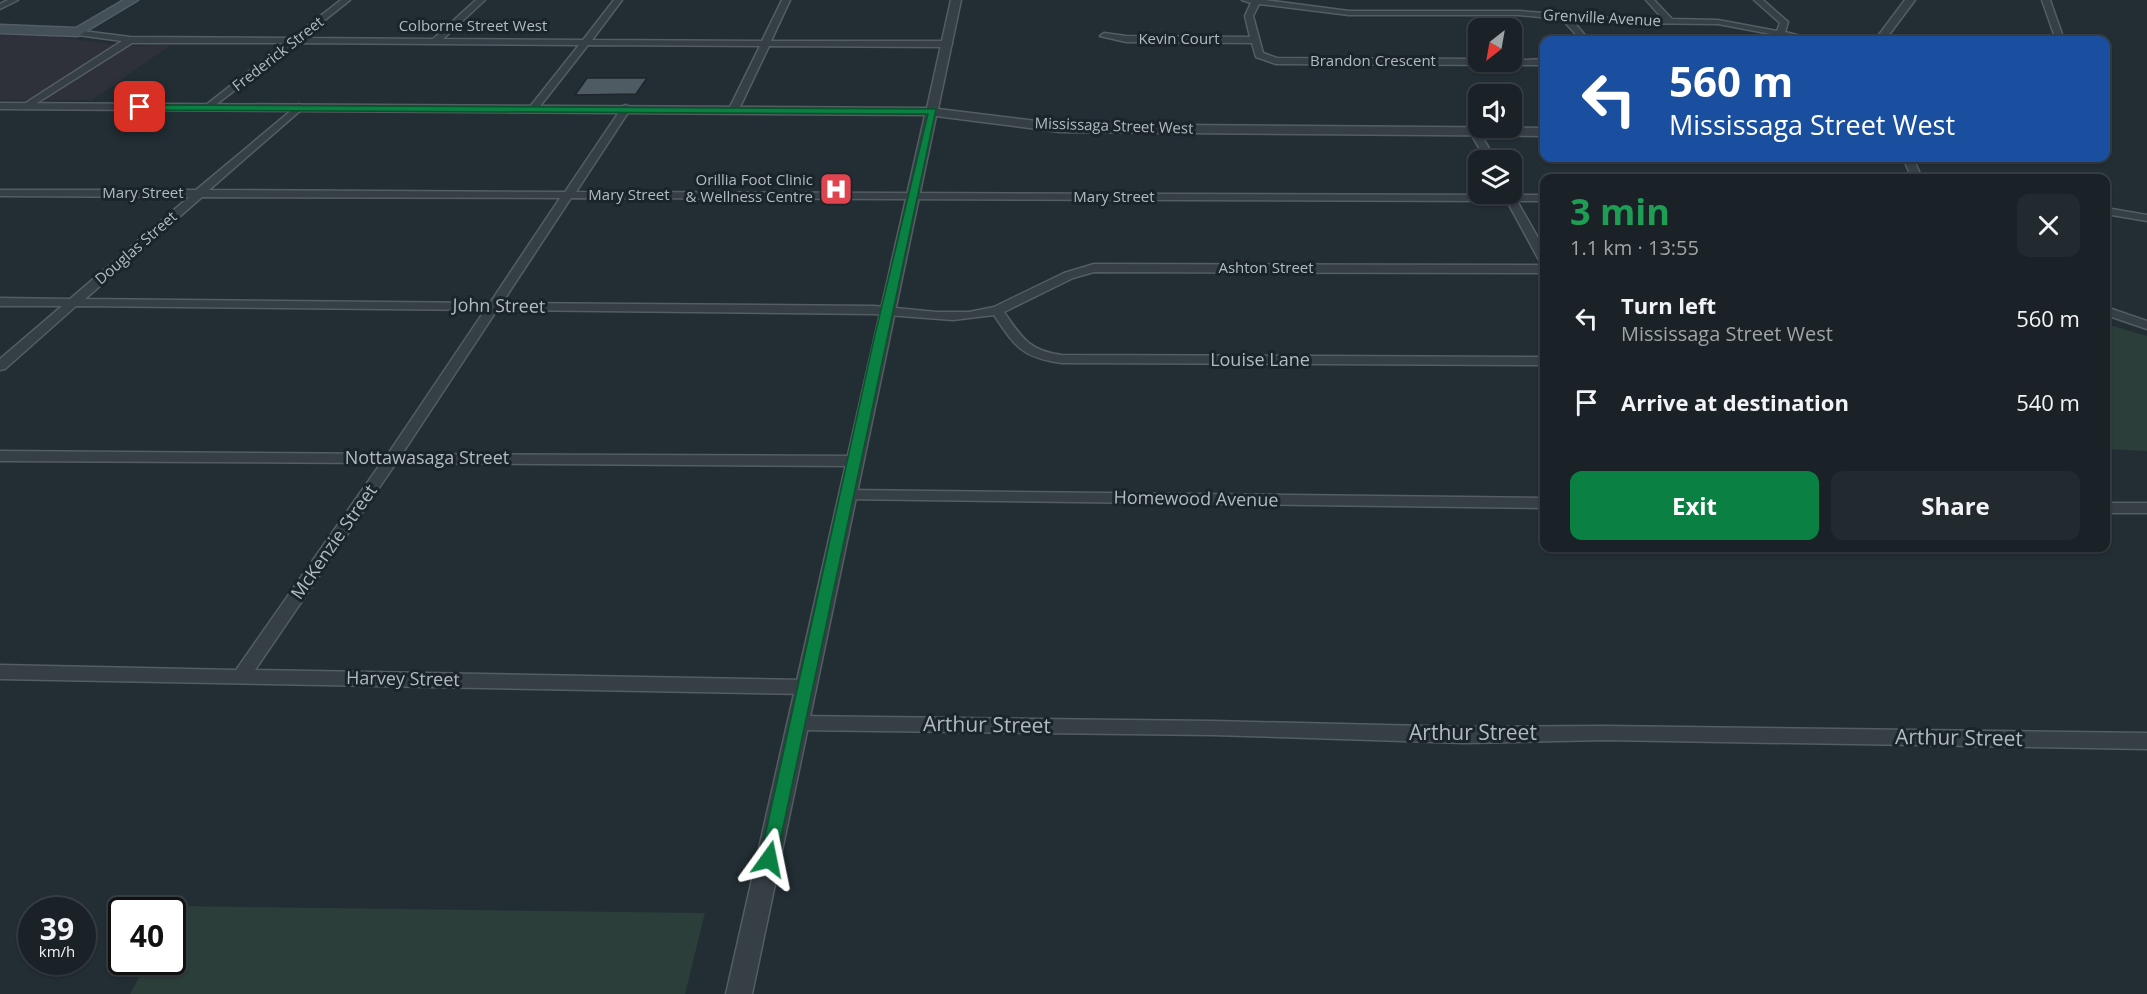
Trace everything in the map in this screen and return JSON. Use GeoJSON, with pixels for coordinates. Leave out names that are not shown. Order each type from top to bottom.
{"type":"FeatureCollection","features":[{"type":"Feature","properties":{"kind":"main road"},"geometry":{"type":"LineString","coordinates":[[78,32],[132,0]]}},
{"type":"Feature","properties":{"kind":"main road","name":"Colborne Street West"},"geometry":{"type":"LineString","coordinates":[[0,29],[78,32]]}},
{"type":"Feature","properties":{"kind":"street"},"geometry":{"type":"LineString","coordinates":[[0,7],[14,0]]}},
{"type":"Feature","properties":{"kind":"street","name":"Frederick Street"},"geometry":{"type":"LineString","coordinates":[[209,107],[346,0]]}},
{"type":"Feature","properties":{"kind":"street"},"geometry":{"type":"LineString","coordinates":[[436,41],[481,0]]}},
{"type":"Feature","properties":{"kind":"street"},"geometry":{"type":"LineString","coordinates":[[534,108],[618,0]]}},
{"type":"Feature","properties":{"kind":"street"},"geometry":{"type":"LineString","coordinates":[[734,109],[768,43],[786,0]]}},
{"type":"Feature","properties":{"kind":"street"},"geometry":{"type":"LineString","coordinates":[[739,994],[956,0]]}},
{"type":"Feature","properties":{"kind":"street","name":"Grenville Avenue"},"geometry":{"type":"LineString","coordinates":[[1246,0],[1349,13],[1519,13],[1725,23],[1794,36]]}},
{"type":"Feature","properties":{"kind":"street"},"geometry":{"type":"LineString","coordinates":[[1650,0],[1669,21]]}},
{"type":"Feature","properties":{"kind":"street"},"geometry":{"type":"LineString","coordinates":[[1758,0],[1784,22],[1780,33]]}},
{"type":"Feature","properties":{"kind":"street"},"geometry":{"type":"LineString","coordinates":[[1883,36],[1910,0]]}},
{"type":"Feature","properties":{"kind":"street"},"geometry":{"type":"LineString","coordinates":[[2046,0],[2059,36]]}},
{"type":"Feature","properties":{"kind":"street"},"geometry":{"type":"LineString","coordinates":[[1254,40],[1249,16],[1256,1]]}},
{"type":"Feature","properties":{"kind":"street"},"geometry":{"type":"LineString","coordinates":[[1565,17],[1582,36]]}},
{"type":"Feature","properties":{"kind":"street","name":"Colborne Street West"},"geometry":{"type":"LineString","coordinates":[[78,32],[130,40],[948,44]]}},
{"type":"Feature","properties":{"kind":"street","name":"Kevin Court"},"geometry":{"type":"LineString","coordinates":[[1104,36],[1126,39],[1254,40]]}},
{"type":"Feature","properties":{"kind":"street"},"geometry":{"type":"LineString","coordinates":[[26,106],[130,40]]}},
{"type":"Feature","properties":{"kind":"street","name":"Brandon Crescent"},"geometry":{"type":"LineString","coordinates":[[1254,40],[1259,55],[1276,61],[1540,62]]}},
{"type":"Feature","properties":{"kind":"street","name":"Mississaga Street West"},"geometry":{"type":"LineString","coordinates":[[0,106],[933,111],[1060,128],[1468,132]]}},
{"type":"Feature","properties":{"kind":"street","name":"Douglas Street"},"geometry":{"type":"LineString","coordinates":[[0,366],[299,107]]}},
{"type":"Feature","properties":{"kind":"street","name":"McKenzie Street"},"geometry":{"type":"LineString","coordinates":[[241,676],[393,457],[626,108]]}},
{"type":"Feature","properties":{"kind":"street","name":"Mississaga Street West"},"geometry":{"type":"LineString","coordinates":[[1522,132],[1540,132]]}},
{"type":"Feature","properties":{"kind":"street","name":"Mary Street"},"geometry":{"type":"LineString","coordinates":[[0,193],[1468,196]]}},
{"type":"Feature","properties":{"kind":"street","name":"Mary Street"},"geometry":{"type":"LineString","coordinates":[[1522,197],[1540,198]]}},
{"type":"Feature","properties":{"kind":"street"},"geometry":{"type":"LineString","coordinates":[[1514,204],[1540,251]]}},
{"type":"Feature","properties":{"kind":"street"},"geometry":{"type":"LineString","coordinates":[[2110,212],[2147,218]]}},
{"type":"Feature","properties":{"kind":"street","name":"Ashton Street"},"geometry":{"type":"LineString","coordinates":[[997,310],[1063,277],[1094,268],[1540,269]]}},
{"type":"Feature","properties":{"kind":"street","name":"John Street"},"geometry":{"type":"LineString","coordinates":[[0,302],[887,311],[954,316],[978,315],[997,310]]}},
{"type":"Feature","properties":{"kind":"street","name":"Louise Lane"},"geometry":{"type":"LineString","coordinates":[[997,310],[1022,347],[1053,358],[1540,361]]}},
{"type":"Feature","properties":{"kind":"street"},"geometry":{"type":"LineString","coordinates":[[2110,312],[2147,325]]}},
{"type":"Feature","properties":{"kind":"street","name":"Nottawasaga Street"},"geometry":{"type":"LineString","coordinates":[[0,456],[854,461]]}},
{"type":"Feature","properties":{"kind":"street","name":"Homewood Avenue"},"geometry":{"type":"LineString","coordinates":[[847,495],[1540,503]]}},
{"type":"Feature","properties":{"kind":"street"},"geometry":{"type":"LineString","coordinates":[[2110,508],[2147,508]]}},
{"type":"Feature","properties":{"kind":"street","name":"Harvey Street"},"geometry":{"type":"LineString","coordinates":[[0,672],[807,687]]}},
{"type":"Feature","properties":{"kind":"street","name":"Arthur Street"},"geometry":{"type":"LineString","coordinates":[[798,723],[1213,728],[1465,735],[1605,733],[2147,741]]}},
{"type":"Feature","properties":{"kind":"shaded area"},"geometry":{"type":"Polygon","coordinates":[[[0,35],[50,36],[127,46],[171,45],[92,100],[0,100],[0,35]]]}},
{"type":"Feature","properties":{"kind":"green space"},"geometry":{"type":"Polygon","coordinates":[[[2110,325],[2147,336],[2147,451],[2110,449],[2110,325]]]}},
{"type":"Feature","properties":{"kind":"green space"},"geometry":{"type":"Polygon","coordinates":[[[186,906],[705,913],[685,994],[130,994],[140,975],[186,975],[186,906]]]}},
{"type":"Feature","properties":{"kind":"building"},"geometry":{"type":"Polygon","coordinates":[[[587,78],[647,78],[636,94],[575,95],[587,78]]]}},
{"type":"Feature","properties":{"kind":"place","name":"Orillia Foot Clinic & Wellness Centre"},"geometry":{"type":"Point","coordinates":[836,189]}},
{"type":"Feature","properties":{"kind":"route"},"geometry":{"type":"LineString","coordinates":[[140,107],[933,111],[880,339],[769,859]]}}]}
